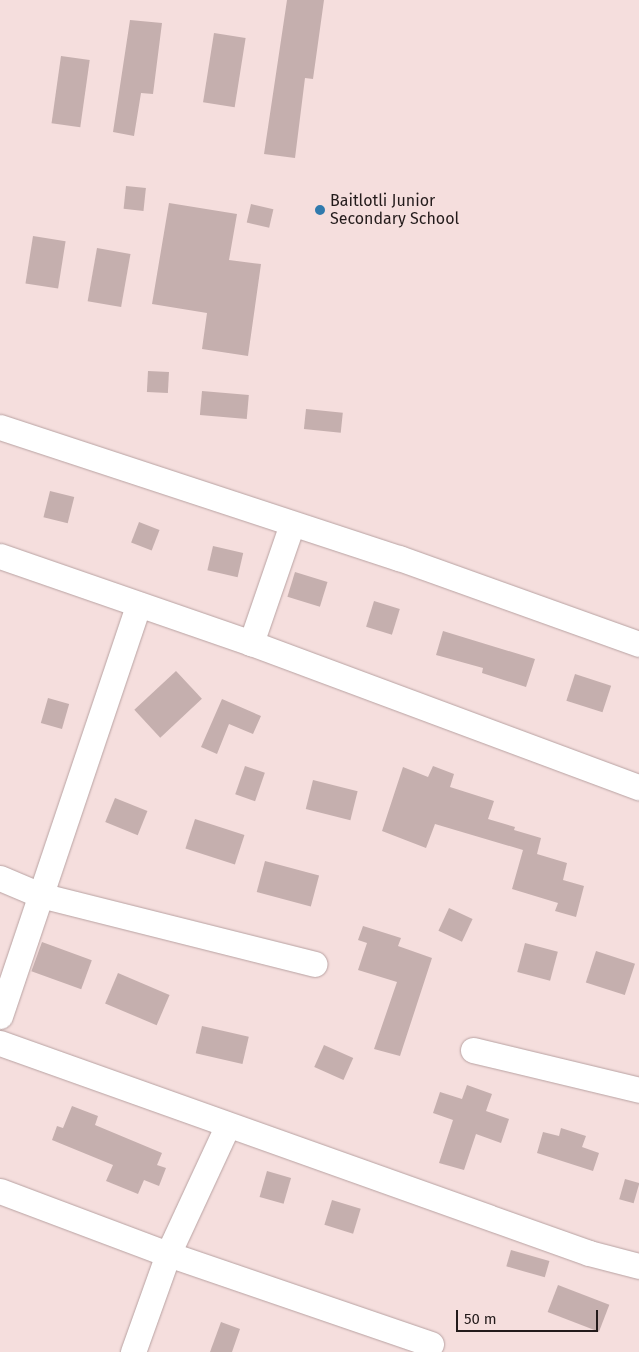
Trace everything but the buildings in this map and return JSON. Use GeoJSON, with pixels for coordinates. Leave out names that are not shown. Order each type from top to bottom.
{"type":"FeatureCollection","features":[{"type":"Feature","properties":{"kind":"street"},"geometry":{"type":"LineString","coordinates":[[0,428],[399,558],[639,644]]}},
{"type":"Feature","properties":{"kind":"street"},"geometry":{"type":"LineString","coordinates":[[251,642],[292,524]]}},
{"type":"Feature","properties":{"kind":"street"},"geometry":{"type":"LineString","coordinates":[[0,556],[138,605],[251,642],[639,787]]}},
{"type":"Feature","properties":{"kind":"street"},"geometry":{"type":"LineString","coordinates":[[0,1016],[138,605]]}},
{"type":"Feature","properties":{"kind":"street"},"geometry":{"type":"LineString","coordinates":[[0,878],[40,895],[314,964]]}},
{"type":"Feature","properties":{"kind":"street"},"geometry":{"type":"LineString","coordinates":[[0,1043],[589,1253],[639,1266]]}},
{"type":"Feature","properties":{"kind":"street"},"geometry":{"type":"LineString","coordinates":[[473,1050],[639,1090]]}},
{"type":"Feature","properties":{"kind":"street"},"geometry":{"type":"LineString","coordinates":[[133,1352],[168,1254],[228,1125]]}},
{"type":"Feature","properties":{"kind":"street"},"geometry":{"type":"LineString","coordinates":[[0,1191],[168,1254],[431,1344]]}},
{"type":"Feature","properties":{"kind":"place","name":"Baitlotli Junior Secondary School"},"geometry":{"type":"Point","coordinates":[320,210]}}]}
